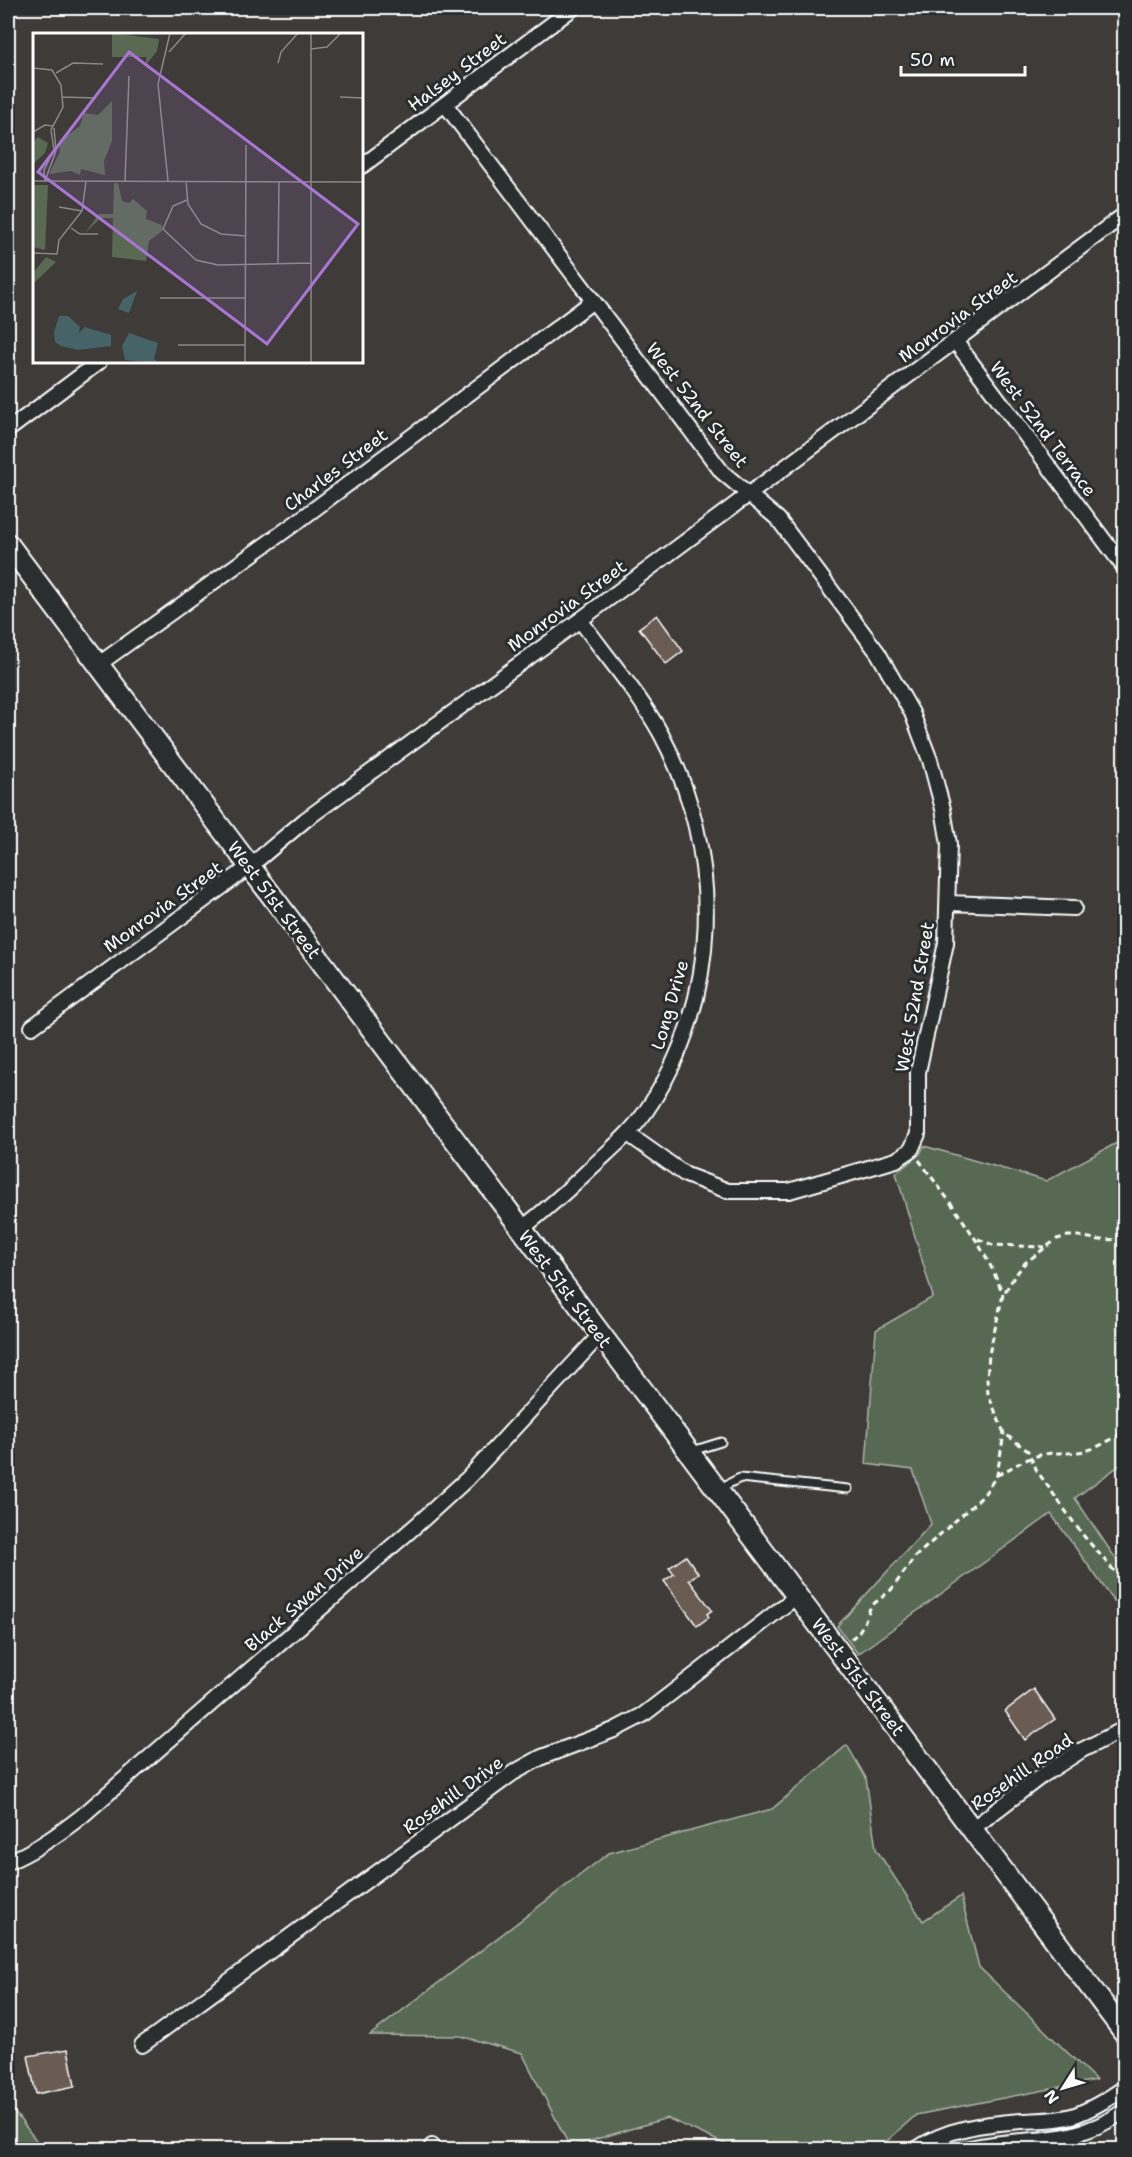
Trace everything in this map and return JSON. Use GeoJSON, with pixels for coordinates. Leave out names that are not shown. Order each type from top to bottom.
{"type":"FeatureCollection","features":[{"type":"Feature","properties":{"kind":"street","name":"Halsey Street"},"geometry":{"type":"LineString","coordinates":[[363,165],[573,8]]}},
{"type":"Feature","properties":{"kind":"street","name":"West 52nd Street"},"geometry":{"type":"LineString","coordinates":[[445,104],[722,472],[777,519],[871,643],[888,668],[912,713],[930,760],[943,809],[949,844],[949,903],[946,943],[918,1072],[918,1134],[911,1150]]}},
{"type":"Feature","properties":{"kind":"street","name":"Monrovia Street"},"geometry":{"type":"LineString","coordinates":[[32,1027],[249,867],[305,820],[1125,215]]}},
{"type":"Feature","properties":{"kind":"street","name":"Charles Street"},"geometry":{"type":"LineString","coordinates":[[99,664],[297,522],[593,301]]}},
{"type":"Feature","properties":{"kind":"street","name":"West 52nd Terrace"},"geometry":{"type":"LineString","coordinates":[[955,341],[1125,567]]}},
{"type":"Feature","properties":{"kind":"street"},"geometry":{"type":"LineString","coordinates":[[8,430],[98,363]]}},
{"type":"Feature","properties":{"kind":"street","name":"West 51st Street"},"geometry":{"type":"LineString","coordinates":[[8,544],[520,1230],[1125,2032]]}},
{"type":"Feature","properties":{"kind":"street","name":"Long Drive"},"geometry":{"type":"LineString","coordinates":[[520,1230],[545,1211],[628,1134],[646,1111],[668,1073],[686,1031],[698,988],[706,941],[707,894],[701,847],[694,814],[681,775],[645,708],[579,620]]}},
{"type":"Feature","properties":{"kind":"street","name":"West 52nd Street"},"geometry":{"type":"LineString","coordinates":[[949,903],[1074,908]]}},
{"type":"Feature","properties":{"kind":"street"},"geometry":{"type":"LineString","coordinates":[[628,1134],[686,1175],[728,1191],[789,1191],[896,1160],[911,1150]]}},
{"type":"Feature","properties":{"kind":"street","name":"Black Swan Drive"},"geometry":{"type":"LineString","coordinates":[[8,1862],[58,1835],[82,1816],[420,1522],[468,1479],[600,1335]]}},
{"type":"Feature","properties":{"kind":"street","name":"Rosehill Drive"},"geometry":{"type":"LineString","coordinates":[[141,2045],[513,1773],[542,1757],[614,1730],[643,1715],[797,1596]]}},
{"type":"Feature","properties":{"kind":"street","name":"Rosehill Road"},"geometry":{"type":"LineString","coordinates":[[972,1829],[1040,1777],[1082,1750],[1125,1730]]}},
{"type":"Feature","properties":{"kind":"street"},"geometry":{"type":"LineString","coordinates":[[915,2150],[941,2135],[969,2127],[1071,2116],[1104,2102],[1125,2088]]}},
{"type":"Feature","properties":{"kind":"street"},"geometry":{"type":"LineString","coordinates":[[969,2127],[967,2148],[1001,2142],[1074,2136],[1095,2128],[1125,2111]]}},
{"type":"Feature","properties":{"kind":"lane"},"geometry":{"type":"LineString","coordinates":[[689,1452],[721,1442]]}},
{"type":"Feature","properties":{"kind":"lane"},"geometry":{"type":"LineString","coordinates":[[717,1490],[740,1478],[848,1489]]}},
{"type":"Feature","properties":{"kind":"path"},"geometry":{"type":"LineString","coordinates":[[911,1150],[976,1239],[995,1272],[1004,1295]]}},
{"type":"Feature","properties":{"kind":"path"},"geometry":{"type":"LineString","coordinates":[[997,1475],[1004,1433],[988,1394],[987,1379],[989,1354],[1004,1295],[1025,1263],[1058,1239],[1079,1236],[1100,1240],[1125,1239]]}},
{"type":"Feature","properties":{"kind":"path"},"geometry":{"type":"LineString","coordinates":[[976,1239],[993,1245],[1045,1247]]}},
{"type":"Feature","properties":{"kind":"path"},"geometry":{"type":"LineString","coordinates":[[837,1649],[858,1633],[871,1606],[891,1590],[915,1557],[976,1503],[997,1475],[1031,1458],[1044,1454],[1079,1452],[1104,1444],[1125,1432]]}},
{"type":"Feature","properties":{"kind":"path"},"geometry":{"type":"LineString","coordinates":[[1004,1433],[1028,1451],[1038,1471],[1082,1534],[1125,1582]]}},
{"type":"Feature","properties":{"kind":"green space"},"geometry":{"type":"Polygon","coordinates":[[[1124,1139],[1124,1462],[1075,1498],[1124,1571],[1124,1602],[1114,1601],[1051,1514],[858,1654],[837,1626],[931,1524],[913,1470],[866,1464],[876,1330],[933,1297],[896,1173],[920,1154],[924,1146],[1046,1181],[1124,1139]]]}},
{"type":"Feature","properties":{"kind":"green space"},"geometry":{"type":"Polygon","coordinates":[[[847,1745],[866,1778],[876,1849],[923,1921],[961,1896],[979,1967],[1096,2080],[916,2115],[878,2149],[736,2149],[667,2118],[570,2147],[522,2053],[460,2036],[370,2035],[609,1853],[772,1809],[847,1745]]]}},
{"type":"Feature","properties":{"kind":"green space"},"geometry":{"type":"Polygon","coordinates":[[[8,2104],[43,2149],[8,2149],[8,2104]]]}},
{"type":"Feature","properties":{"kind":"building"},"geometry":{"type":"Polygon","coordinates":[[[657,615],[683,651],[666,664],[639,628],[657,615]]]}},
{"type":"Feature","properties":{"kind":"building"},"geometry":{"type":"Polygon","coordinates":[[[686,1556],[698,1573],[689,1580],[712,1610],[707,1614],[709,1617],[697,1626],[664,1581],[674,1574],[669,1568],[686,1556]]]}},
{"type":"Feature","properties":{"kind":"building"},"geometry":{"type":"Polygon","coordinates":[[[1034,1689],[1055,1719],[1025,1740],[1005,1711],[1034,1689]]]}},
{"type":"Feature","properties":{"kind":"building"},"geometry":{"type":"Polygon","coordinates":[[[68,2049],[75,2086],[36,2094],[28,2056],[68,2049]]]}}]}
